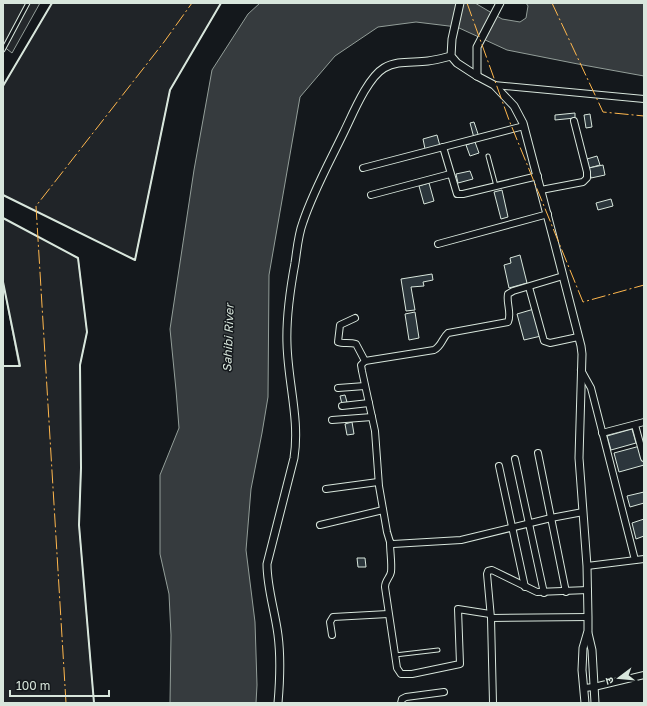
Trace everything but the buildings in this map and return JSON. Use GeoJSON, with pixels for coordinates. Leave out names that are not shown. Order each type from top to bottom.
{"type":"FeatureCollection","features":[{"type":"Feature","properties":{"kind":"street"},"geometry":{"type":"LineString","coordinates":[[460,3],[452,39],[451,56],[458,63],[477,76],[494,85],[514,106],[520,116],[548,214],[582,354],[579,440],[587,566],[588,631],[592,650],[595,703]]}},
{"type":"Feature","properties":{"kind":"street"},"geometry":{"type":"LineString","coordinates":[[477,76],[477,47],[500,3]]}},
{"type":"Feature","properties":{"kind":"street"},"geometry":{"type":"LineString","coordinates":[[278,703],[281,674],[278,635],[268,582],[267,564],[296,447],[296,427],[289,374],[286,325],[288,303],[303,223],[311,201],[348,124],[370,82],[376,74],[383,68],[398,62],[427,61],[451,56]]}},
{"type":"Feature","properties":{"kind":"street"},"geometry":{"type":"LineString","coordinates":[[494,85],[644,99]]}},
{"type":"Feature","properties":{"kind":"street"},"geometry":{"type":"LineString","coordinates":[[541,190],[583,182],[587,178],[587,172],[574,121]]}},
{"type":"Feature","properties":{"kind":"street"},"geometry":{"type":"LineString","coordinates":[[363,168],[524,126]]}},
{"type":"Feature","properties":{"kind":"street"},"geometry":{"type":"LineString","coordinates":[[443,147],[457,194],[464,194],[538,176]]}},
{"type":"Feature","properties":{"kind":"street"},"geometry":{"type":"LineString","coordinates":[[371,195],[450,174]]}},
{"type":"Feature","properties":{"kind":"street"},"geometry":{"type":"LineString","coordinates":[[438,244],[548,214]]}},
{"type":"Feature","properties":{"kind":"street"},"geometry":{"type":"LineString","coordinates":[[563,276],[508,294],[507,299],[510,318],[508,322],[448,333],[439,347],[434,350],[366,361],[361,365],[376,440],[378,482],[390,542],[391,571],[389,578],[385,583],[388,614],[398,672],[401,674],[412,674],[460,664],[458,609],[490,616],[588,617]]}},
{"type":"Feature","properties":{"kind":"street"},"geometry":{"type":"LineString","coordinates":[[529,287],[544,341],[550,343],[578,337]]}},
{"type":"Feature","properties":{"kind":"street"},"geometry":{"type":"LineString","coordinates":[[355,318],[340,325],[338,342],[350,342],[356,344],[366,361]]}},
{"type":"Feature","properties":{"kind":"street"},"geometry":{"type":"LineString","coordinates":[[581,369],[591,388],[635,560]]}},
{"type":"Feature","properties":{"kind":"street"},"geometry":{"type":"LineString","coordinates":[[338,388],[365,386]]}},
{"type":"Feature","properties":{"kind":"street"},"geometry":{"type":"LineString","coordinates":[[342,406],[369,403]]}},
{"type":"Feature","properties":{"kind":"street"},"geometry":{"type":"LineString","coordinates":[[332,420],[372,417]]}},
{"type":"Feature","properties":{"kind":"street"},"geometry":{"type":"LineString","coordinates":[[602,434],[644,422]]}},
{"type":"Feature","properties":{"kind":"street"},"geometry":{"type":"LineString","coordinates":[[635,425],[644,458]]}},
{"type":"Feature","properties":{"kind":"street"},"geometry":{"type":"LineString","coordinates":[[538,453],[566,592]]}},
{"type":"Feature","properties":{"kind":"street"},"geometry":{"type":"LineString","coordinates":[[515,459],[544,593]]}},
{"type":"Feature","properties":{"kind":"street"},"geometry":{"type":"LineString","coordinates":[[499,466],[525,587]]}},
{"type":"Feature","properties":{"kind":"street"},"geometry":{"type":"LineString","coordinates":[[326,489],[378,482]]}},
{"type":"Feature","properties":{"kind":"street"},"geometry":{"type":"LineString","coordinates":[[320,525],[383,510]]}},
{"type":"Feature","properties":{"kind":"street"},"geometry":{"type":"LineString","coordinates":[[390,542],[393,544],[400,544],[461,540],[551,518],[583,512]]}},
{"type":"Feature","properties":{"kind":"street"},"geometry":{"type":"LineString","coordinates":[[587,566],[644,559]]}},
{"type":"Feature","properties":{"kind":"street"},"geometry":{"type":"LineString","coordinates":[[493,703],[488,571],[492,570],[537,592],[544,593],[588,590]]}},
{"type":"Feature","properties":{"kind":"street"},"geometry":{"type":"LineString","coordinates":[[332,635],[330,622],[333,617],[388,614]]}},
{"type":"Feature","properties":{"kind":"street"},"geometry":{"type":"LineString","coordinates":[[585,703],[582,670],[583,648],[588,631]]}},
{"type":"Feature","properties":{"kind":"street"},"geometry":{"type":"LineString","coordinates":[[584,688],[644,675]]}},
{"type":"Feature","properties":{"kind":"street"},"geometry":{"type":"LineString","coordinates":[[401,703],[402,699],[406,697],[444,692]]}},
{"type":"Feature","properties":{"kind":"lane"},"geometry":{"type":"LineString","coordinates":[[3,50],[28,3]]}},
{"type":"Feature","properties":{"kind":"lane"},"geometry":{"type":"LineString","coordinates":[[488,156],[496,186]]}},
{"type":"Feature","properties":{"kind":"lane"},"geometry":{"type":"LineString","coordinates":[[395,655],[438,650]]}},
{"type":"Feature","properties":{"kind":"shaded area"},"geometry":{"type":"Polygon","coordinates":[[[3,3],[40,3],[12,53],[3,46],[3,3]]]}},
{"type":"Feature","properties":{"kind":"shaded area"},"geometry":{"type":"Polygon","coordinates":[[[52,3],[221,3],[170,90],[135,260],[3,195],[3,86],[52,3]]]}},
{"type":"Feature","properties":{"kind":"shaded area"},"geometry":{"type":"Polygon","coordinates":[[[3,218],[78,258],[87,332],[80,365],[81,468],[79,525],[94,703],[3,703],[3,366],[19,366],[3,282],[3,218]]]}},
{"type":"Feature","properties":{"kind":"water","name":"Sahibi River"},"geometry":{"type":"Polygon","coordinates":[[[260,3],[475,3],[502,19],[520,22],[526,18],[528,6],[526,3],[644,3],[644,76],[507,50],[457,27],[416,22],[378,27],[335,56],[300,97],[269,275],[268,397],[251,489],[246,550],[255,622],[257,685],[256,703],[170,703],[171,635],[169,594],[160,554],[160,475],[179,428],[170,329],[194,170],[212,70],[248,14],[260,3]]]}},
{"type":"Feature","properties":{"kind":"wall"},"geometry":{"type":"LineString","coordinates":[[3,86],[52,3]]}},
{"type":"Feature","properties":{"kind":"wall"},"geometry":{"type":"LineString","coordinates":[[3,195],[135,260],[170,90],[221,3]]}},
{"type":"Feature","properties":{"kind":"wall"},"geometry":{"type":"LineString","coordinates":[[3,218],[78,258],[87,332],[80,365],[81,468],[79,525],[94,703]]}},
{"type":"Feature","properties":{"kind":"wall"},"geometry":{"type":"LineString","coordinates":[[3,282],[20,366],[3,366]]}},
{"type":"Feature","properties":{"kind":"power"},"geometry":{"type":"LineString","coordinates":[[66,703],[36,206],[164,42],[192,3]]}},
{"type":"Feature","properties":{"kind":"power"},"geometry":{"type":"LineString","coordinates":[[467,3],[509,120],[583,302],[644,285]]}},
{"type":"Feature","properties":{"kind":"power"},"geometry":{"type":"LineString","coordinates":[[552,3],[603,112],[644,116]]}}]}
